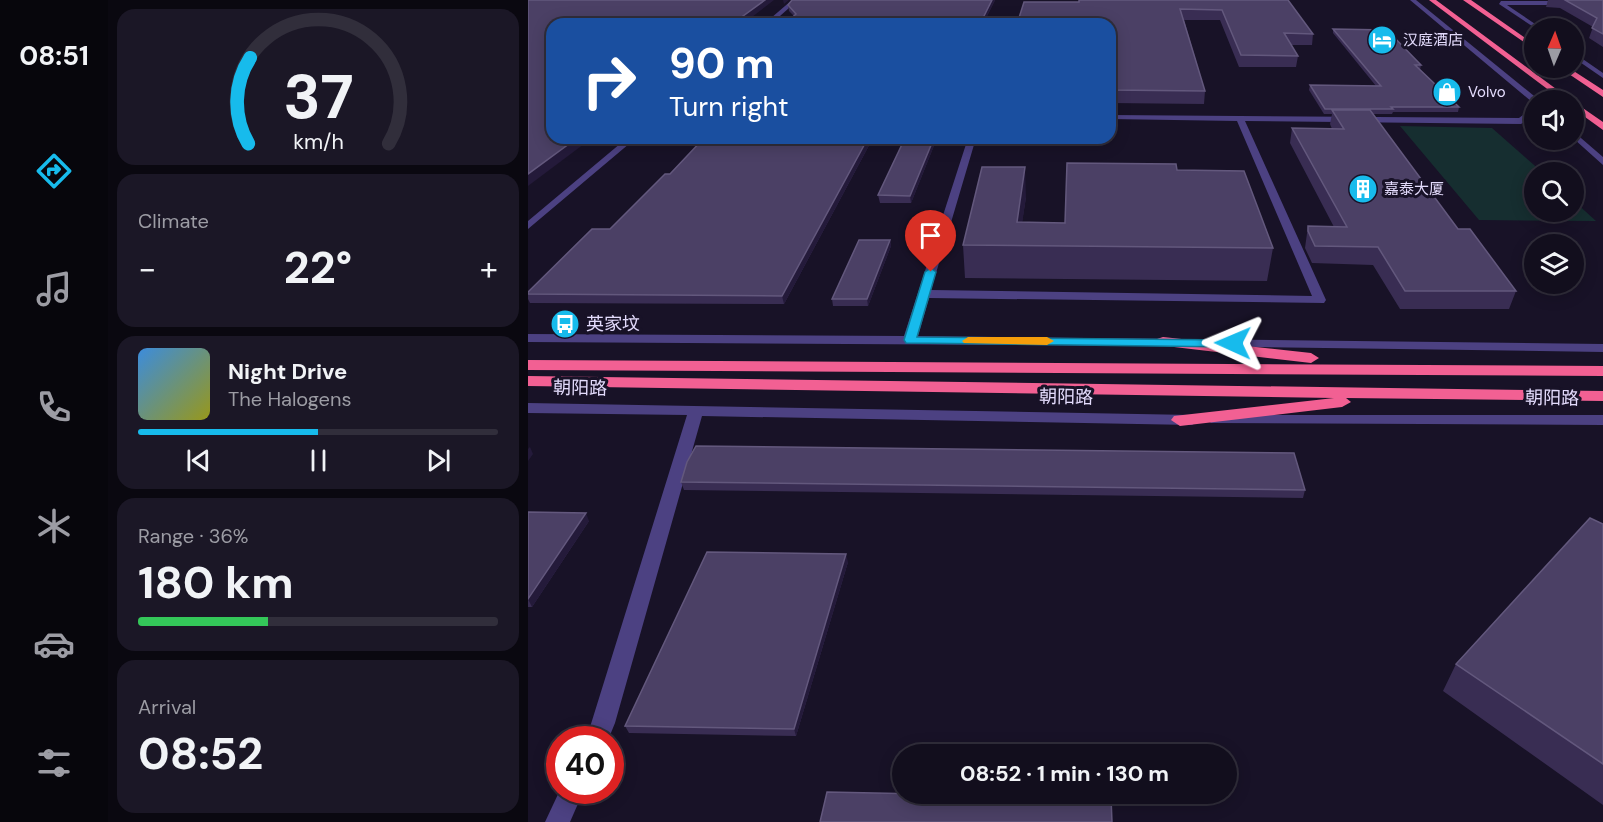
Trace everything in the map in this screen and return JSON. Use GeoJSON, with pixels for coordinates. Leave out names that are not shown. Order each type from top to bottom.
{"type":"FeatureCollection","features":[{"type":"Feature","properties":{"kind":"highway"},"geometry":{"type":"LineString","coordinates":[[1424,0],[1451,14]]}},
{"type":"Feature","properties":{"kind":"highway"},"geometry":{"type":"LineString","coordinates":[[1432,0],[1554,90]]}},
{"type":"Feature","properties":{"kind":"highway"},"geometry":{"type":"LineString","coordinates":[[1466,0],[1524,40]]}},
{"type":"Feature","properties":{"kind":"highway"},"geometry":{"type":"LineString","coordinates":[[1474,0],[1487,14]]}},
{"type":"Feature","properties":{"kind":"highway"},"geometry":{"type":"LineString","coordinates":[[1579,78],[1603,94]]}},
{"type":"Feature","properties":{"kind":"highway"},"geometry":{"type":"LineString","coordinates":[[1584,113],[1603,127]]}},
{"type":"Feature","properties":{"kind":"highway"},"geometry":{"type":"LineString","coordinates":[[1163,342],[1405,369]]}},
{"type":"Feature","properties":{"kind":"highway","name":"朝阳路"},"geometry":{"type":"LineString","coordinates":[[528,365],[1603,371]]}},
{"type":"Feature","properties":{"kind":"highway","name":"朝阳路"},"geometry":{"type":"LineString","coordinates":[[528,381],[1603,396]]}},
{"type":"Feature","properties":{"kind":"highway"},"geometry":{"type":"LineString","coordinates":[[1180,420],[1418,393]]}},
{"type":"Feature","properties":{"kind":"street"},"geometry":{"type":"LineString","coordinates":[[773,18],[795,0]]}},
{"type":"Feature","properties":{"kind":"street"},"geometry":{"type":"LineString","coordinates":[[1413,0],[1524,91]]}},
{"type":"Feature","properties":{"kind":"street"},"geometry":{"type":"LineString","coordinates":[[1499,1],[1603,3]]}},
{"type":"Feature","properties":{"kind":"street"},"geometry":{"type":"LineString","coordinates":[[1499,1],[1524,18]]}},
{"type":"Feature","properties":{"kind":"street"},"geometry":{"type":"LineString","coordinates":[[1584,62],[1603,76]]}},
{"type":"Feature","properties":{"kind":"street"},"geometry":{"type":"LineString","coordinates":[[1116,117],[1521,121],[1524,119]]}},
{"type":"Feature","properties":{"kind":"street"},"geometry":{"type":"LineString","coordinates":[[924,294],[1320,300],[1240,118]]}},
{"type":"Feature","properties":{"kind":"street"},"geometry":{"type":"LineString","coordinates":[[1584,138],[1603,152]]}},
{"type":"Feature","properties":{"kind":"street"},"geometry":{"type":"LineString","coordinates":[[528,226],[625,144]]}},
{"type":"Feature","properties":{"kind":"street"},"geometry":{"type":"LineString","coordinates":[[910,340],[970,144]]}},
{"type":"Feature","properties":{"kind":"street"},"geometry":{"type":"LineString","coordinates":[[1584,144],[1603,162]]}},
{"type":"Feature","properties":{"kind":"street"},"geometry":{"type":"LineString","coordinates":[[528,338],[1163,342],[1603,348]]}},
{"type":"Feature","properties":{"kind":"street","name":"朝阳路"},"geometry":{"type":"LineString","coordinates":[[528,408],[1180,420],[1603,420]]}},
{"type":"Feature","properties":{"kind":"street"},"geometry":{"type":"LineString","coordinates":[[603,726],[696,410]]}},
{"type":"Feature","properties":{"kind":"street"},"geometry":{"type":"LineString","coordinates":[[557,822],[565,804]]}},
{"type":"Feature","properties":{"kind":"green space"},"geometry":{"type":"Polygon","coordinates":[[[1400,126],[1492,128],[1531,162],[1524,162],[1524,220],[1479,220],[1400,126]]]}},
{"type":"Feature","properties":{"kind":"green space"},"geometry":{"type":"Polygon","coordinates":[[[1584,210],[1596,221],[1584,221],[1584,210]]]}},
{"type":"Feature","properties":{"kind":"building"},"geometry":{"type":"Polygon","coordinates":[[[528,0],[765,0],[740,18],[546,18],[546,144],[569,144],[528,174],[528,0]]]}},
{"type":"Feature","properties":{"kind":"building"},"geometry":{"type":"Polygon","coordinates":[[[792,0],[992,0],[983,18],[792,18],[796,14],[788,5],[792,0]]]}},
{"type":"Feature","properties":{"kind":"building"},"geometry":{"type":"Polygon","coordinates":[[[1079,0],[1288,0],[1313,34],[1284,33],[1298,56],[1241,55],[1222,10],[1180,9],[1205,91],[1116,90],[1116,18],[1019,18],[1024,2],[1079,2],[1079,0]]]}},
{"type":"Feature","properties":{"kind":"building"},"geometry":{"type":"Polygon","coordinates":[[[1565,0],[1603,0],[1603,34],[1592,28],[1597,18],[1565,0]]]}},
{"type":"Feature","properties":{"kind":"building"},"geometry":{"type":"Polygon","coordinates":[[[1333,29],[1387,30],[1421,65],[1415,65],[1459,107],[1325,109],[1310,85],[1381,86],[1333,29]]]}},
{"type":"Feature","properties":{"kind":"building"},"geometry":{"type":"Polygon","coordinates":[[[1332,110],[1370,110],[1458,229],[1470,229],[1516,291],[1405,291],[1378,247],[1315,246],[1308,226],[1347,227],[1292,128],[1344,129],[1332,110]]]}},
{"type":"Feature","properties":{"kind":"building"},"geometry":{"type":"Polygon","coordinates":[[[698,144],[865,144],[782,296],[528,294],[592,229],[610,229],[665,174],[670,174],[698,144]]]}},
{"type":"Feature","properties":{"kind":"building"},"geometry":{"type":"Polygon","coordinates":[[[902,144],[932,144],[910,196],[878,195],[902,144]]]}},
{"type":"Feature","properties":{"kind":"building"},"geometry":{"type":"Polygon","coordinates":[[[1067,163],[1176,164],[1177,170],[1244,171],[1273,248],[963,245],[982,167],[1025,167],[1017,222],[1065,223],[1067,163]]]}},
{"type":"Feature","properties":{"kind":"building"},"geometry":{"type":"Polygon","coordinates":[[[859,240],[890,240],[867,299],[832,299],[859,240]]]}},
{"type":"Feature","properties":{"kind":"building"},"geometry":{"type":"Polygon","coordinates":[[[696,446],[1294,453],[1305,490],[681,482],[687,462],[696,446]]]}},
{"type":"Feature","properties":{"kind":"building"},"geometry":{"type":"Polygon","coordinates":[[[528,512],[586,513],[528,599],[528,512]]]}},
{"type":"Feature","properties":{"kind":"building"},"geometry":{"type":"Polygon","coordinates":[[[1590,518],[1603,524],[1603,764],[1456,664],[1590,518]]]}},
{"type":"Feature","properties":{"kind":"building"},"geometry":{"type":"Polygon","coordinates":[[[707,552],[846,554],[794,729],[625,726],[707,552]]]}},
{"type":"Feature","properties":{"kind":"building"},"geometry":{"type":"Polygon","coordinates":[[[827,792],[892,793],[892,804],[1111,804],[1112,822],[820,822],[827,792]]]}},
{"type":"Feature","properties":{"kind":"slow traffic"},"geometry":{"type":"LineString","coordinates":[[968,341],[1047,341]]}},
{"type":"Feature","properties":{"kind":"place","name":"汉庭酒店"},"geometry":{"type":"Point","coordinates":[1382,40]}},
{"type":"Feature","properties":{"kind":"place","name":"Volvo"},"geometry":{"type":"Point","coordinates":[1447,92]}},
{"type":"Feature","properties":{"kind":"place","name":"嘉泰大厦"},"geometry":{"type":"Point","coordinates":[1363,189]}},
{"type":"Feature","properties":{"kind":"place","name":"英家坟"},"geometry":{"type":"Point","coordinates":[565,324]}},
{"type":"Feature","properties":{"kind":"route"},"geometry":{"type":"LineString","coordinates":[[931,272],[910,340],[1233,343]]}}]}
